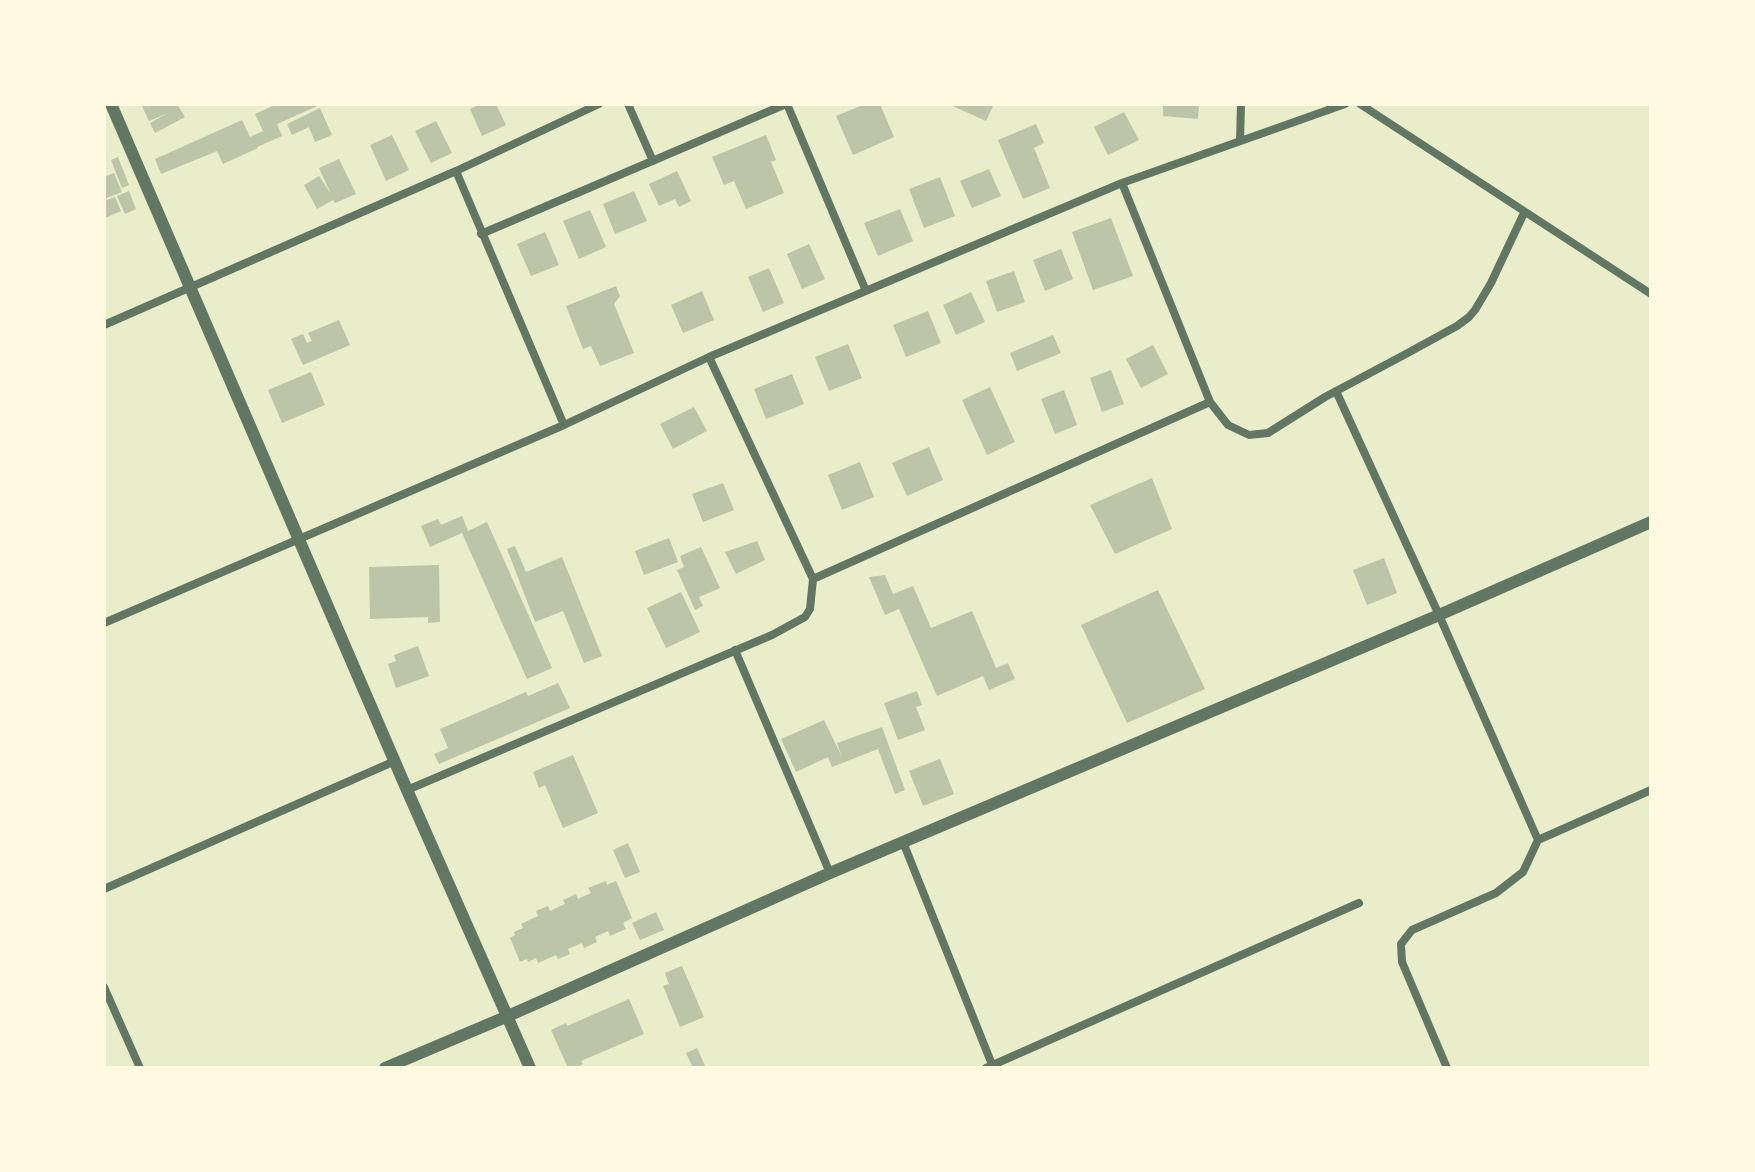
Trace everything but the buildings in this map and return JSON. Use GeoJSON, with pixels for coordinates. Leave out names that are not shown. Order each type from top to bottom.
{"type":"FeatureCollection","features":[{"type":"Feature","properties":{"kind":"street"},"geometry":{"type":"LineString","coordinates":[[111,104],[530,1068]]}},
{"type":"Feature","properties":{"kind":"street"},"geometry":{"type":"LineString","coordinates":[[104,325],[456,171],[599,104]]}},
{"type":"Feature","properties":{"kind":"street"},"geometry":{"type":"LineString","coordinates":[[628,104],[653,161]]}},
{"type":"Feature","properties":{"kind":"street"},"geometry":{"type":"LineString","coordinates":[[481,234],[786,104],[866,291]]}},
{"type":"Feature","properties":{"kind":"street"},"geometry":{"type":"LineString","coordinates":[[1240,141],[1241,104]]}},
{"type":"Feature","properties":{"kind":"street"},"geometry":{"type":"LineString","coordinates":[[104,623],[564,425],[709,357],[1122,183],[1345,104]]}},
{"type":"Feature","properties":{"kind":"street"},"geometry":{"type":"LineString","coordinates":[[1360,104],[1651,294]]}},
{"type":"Feature","properties":{"kind":"street"},"geometry":{"type":"LineString","coordinates":[[456,171],[564,425]]}},
{"type":"Feature","properties":{"kind":"street"},"geometry":{"type":"LineString","coordinates":[[1122,183],[1210,402],[1228,425],[1249,435],[1268,433],[1469,317],[1491,283],[1524,213]]}},
{"type":"Feature","properties":{"kind":"street"},"geometry":{"type":"LineString","coordinates":[[407,790],[772,635],[805,617],[810,609],[813,579],[709,357]]}},
{"type":"Feature","properties":{"kind":"street"},"geometry":{"type":"LineString","coordinates":[[1336,391],[1538,840]]}},
{"type":"Feature","properties":{"kind":"street"},"geometry":{"type":"LineString","coordinates":[[813,579],[1210,402]]}},
{"type":"Feature","properties":{"kind":"street"},"geometry":{"type":"LineString","coordinates":[[385,1068],[830,873],[1651,522]]}},
{"type":"Feature","properties":{"kind":"street"},"geometry":{"type":"LineString","coordinates":[[735,650],[830,873]]}},
{"type":"Feature","properties":{"kind":"street"},"geometry":{"type":"LineString","coordinates":[[104,889],[395,761]]}},
{"type":"Feature","properties":{"kind":"street"},"geometry":{"type":"LineString","coordinates":[[1447,1068],[1402,962],[1401,944],[1412,930],[1496,893],[1523,872],[1538,840],[1651,790]]}},
{"type":"Feature","properties":{"kind":"street"},"geometry":{"type":"LineString","coordinates":[[903,842],[991,1067],[1359,903]]}},
{"type":"Feature","properties":{"kind":"street"},"geometry":{"type":"LineString","coordinates":[[104,987],[140,1068]]}}]}
